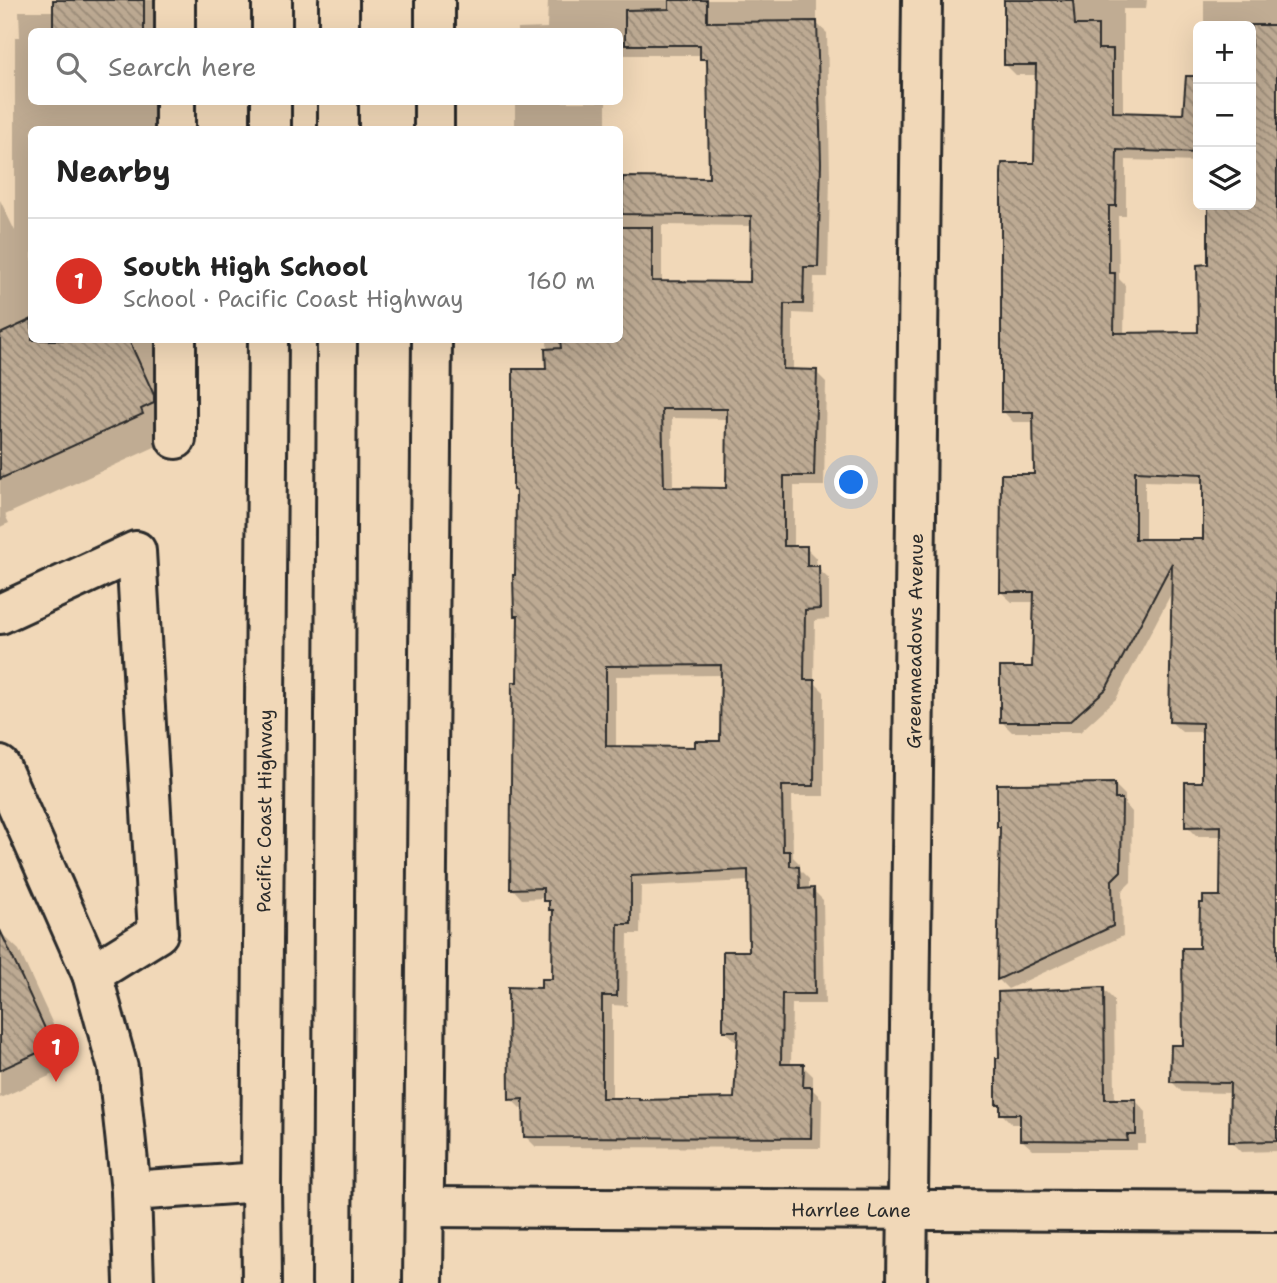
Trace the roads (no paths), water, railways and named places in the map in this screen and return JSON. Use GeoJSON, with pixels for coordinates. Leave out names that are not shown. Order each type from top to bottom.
{"type":"FeatureCollection","features":[{"type":"Feature","properties":{"kind":"main road"},"geometry":{"type":"LineString","coordinates":[[174,0],[175,28]]}},
{"type":"Feature","properties":{"kind":"main road"},"geometry":{"type":"LineString","coordinates":[[272,0],[272,28]]}},
{"type":"Feature","properties":{"kind":"main road"},"geometry":{"type":"LineString","coordinates":[[339,0],[339,28]]}},
{"type":"Feature","properties":{"kind":"main road"},"geometry":{"type":"LineString","coordinates":[[435,0],[435,28]]}},
{"type":"Feature","properties":{"kind":"main road","name":"Greenmeadows Avenue"},"geometry":{"type":"LineString","coordinates":[[907,1283],[922,0]]}},
{"type":"Feature","properties":{"kind":"main road"},"geometry":{"type":"LineString","coordinates":[[175,105],[175,126]]}},
{"type":"Feature","properties":{"kind":"main road"},"geometry":{"type":"LineString","coordinates":[[271,105],[271,126]]}},
{"type":"Feature","properties":{"kind":"main road"},"geometry":{"type":"LineString","coordinates":[[338,105],[338,126]]}},
{"type":"Feature","properties":{"kind":"main road"},"geometry":{"type":"LineString","coordinates":[[434,105],[434,126]]}},
{"type":"Feature","properties":{"kind":"main road"},"geometry":{"type":"LineString","coordinates":[[176,343],[176,439]]}},
{"type":"Feature","properties":{"kind":"main road","name":"Pacific Coast Highway"},"geometry":{"type":"LineString","coordinates":[[262,1283],[268,343]]}},
{"type":"Feature","properties":{"kind":"main road"},"geometry":{"type":"LineString","coordinates":[[332,1283],[337,343]]}},
{"type":"Feature","properties":{"kind":"main road"},"geometry":{"type":"LineString","coordinates":[[423,1283],[432,343]]}},
{"type":"Feature","properties":{"kind":"main road"},"geometry":{"type":"LineString","coordinates":[[0,614],[136,551],[158,933],[92,974]]}},
{"type":"Feature","properties":{"kind":"main road"},"geometry":{"type":"LineString","coordinates":[[0,766],[11,822],[92,974],[118,1068],[131,1191],[134,1283]]}},
{"type":"Feature","properties":{"kind":"main road"},"geometry":{"type":"LineString","coordinates":[[131,1191],[261,1182]]}},
{"type":"Feature","properties":{"kind":"main road","name":"Harrlee Lane"},"geometry":{"type":"LineString","coordinates":[[424,1208],[1277,1212]]}},
{"type":"Feature","properties":{"kind":"place","name":"South High School"},"geometry":{"type":"Point","coordinates":[56,1082]}}]}
